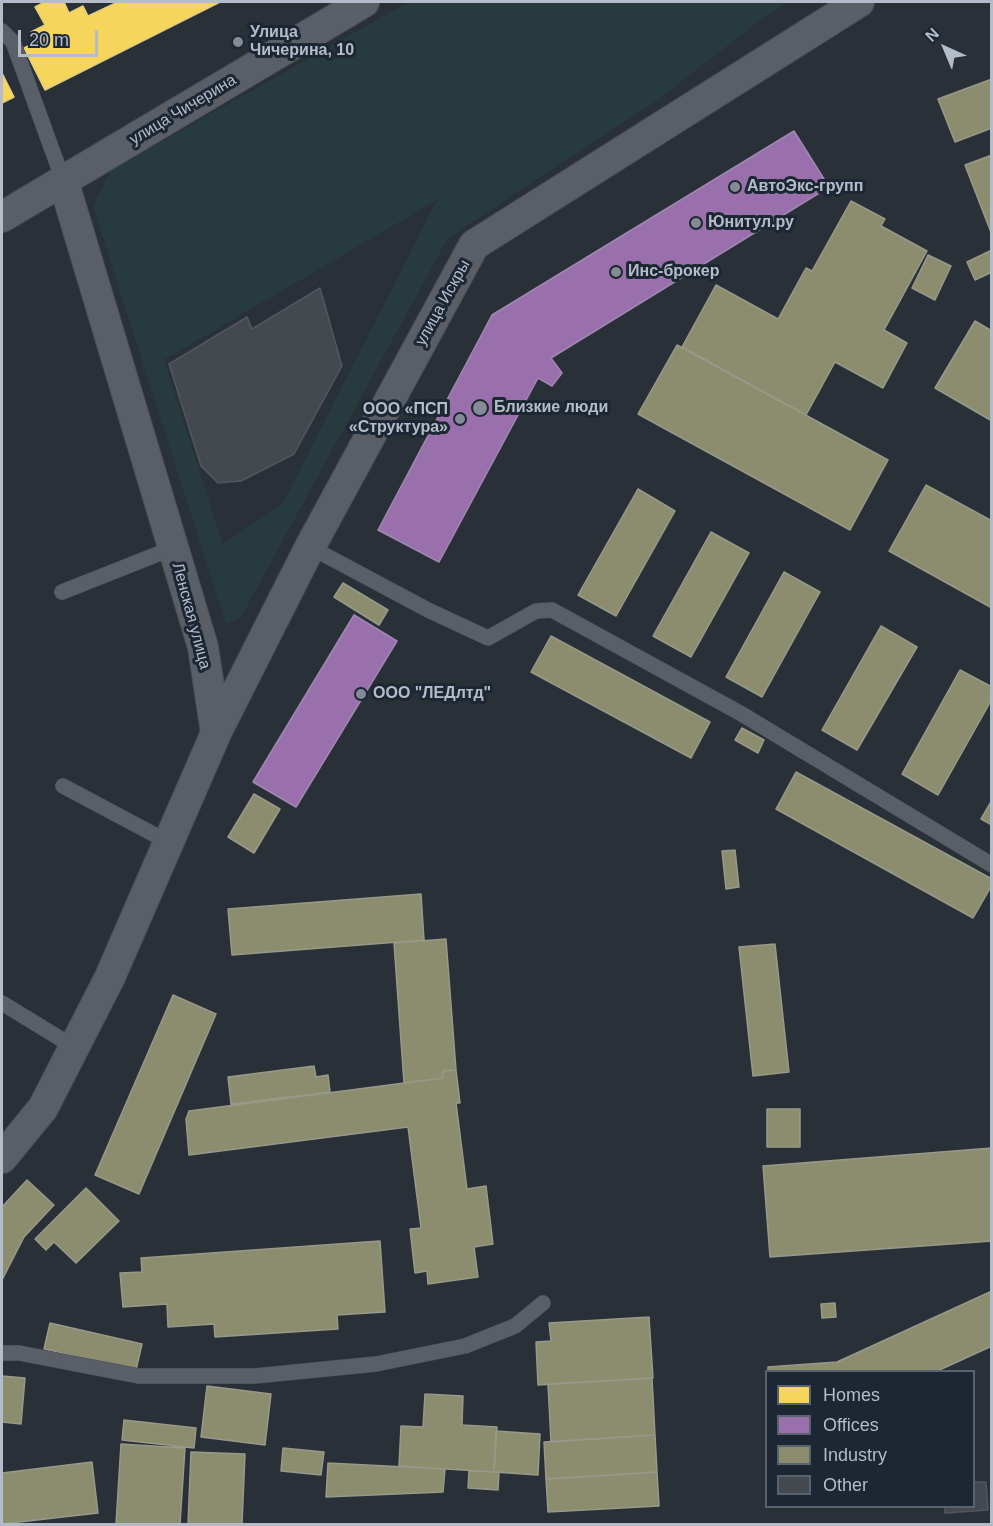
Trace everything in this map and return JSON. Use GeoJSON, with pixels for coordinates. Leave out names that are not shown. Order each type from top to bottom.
{"type":"FeatureCollection","features":[{"type":"Feature","properties":{"kind":"street","name":"улица Чичерина"},"geometry":{"type":"LineString","coordinates":[[2,217],[63,180],[135,145],[364,2]]}},
{"type":"Feature","properties":{"kind":"street","name":"улица Искры"},"geometry":{"type":"LineString","coordinates":[[216,733],[310,548],[474,245],[859,2]]}},
{"type":"Feature","properties":{"kind":"street","name":"Ленская улица"},"geometry":{"type":"LineString","coordinates":[[63,180],[203,647],[216,733]]}},
{"type":"Feature","properties":{"kind":"street"},"geometry":{"type":"LineString","coordinates":[[2,1158],[43,1108],[110,977],[216,733]]}},
{"type":"Feature","properties":{"kind":"lane"},"geometry":{"type":"LineString","coordinates":[[2,31],[14,42],[63,180]]}},
{"type":"Feature","properties":{"kind":"lane"},"geometry":{"type":"LineString","coordinates":[[62,592],[173,548]]}},
{"type":"Feature","properties":{"kind":"lane"},"geometry":{"type":"LineString","coordinates":[[310,548],[428,610],[488,638],[537,611],[552,610],[740,713],[992,865]]}},
{"type":"Feature","properties":{"kind":"lane"},"geometry":{"type":"LineString","coordinates":[[63,786],[170,843]]}},
{"type":"Feature","properties":{"kind":"lane"},"geometry":{"type":"LineString","coordinates":[[2,1004],[74,1047]]}},
{"type":"Feature","properties":{"kind":"lane"},"geometry":{"type":"LineString","coordinates":[[2,1353],[19,1353],[138,1376],[255,1376],[376,1364],[465,1346],[515,1326],[543,1303]]}},
{"type":"Feature","properties":{"kind":"green space"},"geometry":{"type":"Polygon","coordinates":[[[409,2],[790,2],[763,18],[659,99],[448,238],[241,617],[226,624],[93,206],[111,170],[409,2]],[[437,200],[164,360],[223,544],[283,503],[437,200]]]}},
{"type":"Feature","properties":{"kind":"building: Homes"},"geometry":{"type":"Polygon","coordinates":[[[45,2],[64,2],[69,13],[83,6],[88,16],[118,2],[220,2],[45,90],[24,48],[36,42],[31,32],[45,25],[35,7],[45,2]]]}},
{"type":"Feature","properties":{"kind":"building: Homes"},"geometry":{"type":"Polygon","coordinates":[[[2,73],[14,97],[2,103],[2,73]]]}},
{"type":"Feature","properties":{"kind":"building: Offices"},"geometry":{"type":"Polygon","coordinates":[[[794,131],[829,187],[551,358],[562,373],[552,386],[538,378],[439,562],[378,530],[492,315],[794,131]]]}},
{"type":"Feature","properties":{"kind":"building: Offices"},"geometry":{"type":"Polygon","coordinates":[[[354,615],[397,641],[296,807],[253,782],[354,615]]]}},
{"type":"Feature","properties":{"kind":"building: Industry"},"geometry":{"type":"Polygon","coordinates":[[[992,79],[992,128],[955,142],[938,99],[992,79]]]}},
{"type":"Feature","properties":{"kind":"building: Industry"},"geometry":{"type":"Polygon","coordinates":[[[992,155],[992,235],[965,165],[992,155]]]}},
{"type":"Feature","properties":{"kind":"building: Industry"},"geometry":{"type":"Polygon","coordinates":[[[851,201],[885,219],[881,226],[927,251],[884,330],[907,343],[883,388],[835,362],[806,415],[682,347],[716,285],[778,319],[806,268],[812,271],[851,201]]]}},
{"type":"Feature","properties":{"kind":"building: Industry"},"geometry":{"type":"Polygon","coordinates":[[[992,250],[992,272],[975,280],[967,262],[992,250]]]}},
{"type":"Feature","properties":{"kind":"building: Industry"},"geometry":{"type":"Polygon","coordinates":[[[928,255],[951,266],[935,300],[912,288],[928,255]]]}},
{"type":"Feature","properties":{"kind":"building: Industry"},"geometry":{"type":"Polygon","coordinates":[[[975,321],[992,331],[992,421],[935,388],[975,321]]]}},
{"type":"Feature","properties":{"kind":"building: Industry"},"geometry":{"type":"Polygon","coordinates":[[[677,345],[888,460],[850,530],[638,414],[677,345]]]}},
{"type":"Feature","properties":{"kind":"building: Industry"},"geometry":{"type":"Polygon","coordinates":[[[926,485],[992,521],[992,608],[889,551],[926,485]]]}},
{"type":"Feature","properties":{"kind":"building: Industry"},"geometry":{"type":"Polygon","coordinates":[[[638,489],[675,511],[616,616],[578,595],[638,489]]]}},
{"type":"Feature","properties":{"kind":"building: Industry"},"geometry":{"type":"Polygon","coordinates":[[[711,532],[749,553],[691,657],[653,636],[711,532]]]}},
{"type":"Feature","properties":{"kind":"building: Industry"},"geometry":{"type":"Polygon","coordinates":[[[784,572],[820,592],[762,697],[726,677],[784,572]]]}},
{"type":"Feature","properties":{"kind":"building: Industry"},"geometry":{"type":"Polygon","coordinates":[[[343,583],[388,610],[379,625],[334,597],[343,583]]]}},
{"type":"Feature","properties":{"kind":"building: Industry"},"geometry":{"type":"Polygon","coordinates":[[[881,626],[917,647],[857,750],[822,730],[881,626]]]}},
{"type":"Feature","properties":{"kind":"building: Industry"},"geometry":{"type":"Polygon","coordinates":[[[551,636],[710,722],[691,758],[531,672],[551,636]]]}},
{"type":"Feature","properties":{"kind":"building: Industry"},"geometry":{"type":"Polygon","coordinates":[[[960,670],[992,687],[992,699],[938,795],[902,774],[960,670]]]}},
{"type":"Feature","properties":{"kind":"building: Industry"},"geometry":{"type":"Polygon","coordinates":[[[742,728],[764,740],[758,753],[735,740],[742,728]]]}},
{"type":"Feature","properties":{"kind":"building: Industry"},"geometry":{"type":"Polygon","coordinates":[[[796,772],[992,879],[992,885],[973,918],[776,809],[796,772]]]}},
{"type":"Feature","properties":{"kind":"building: Industry"},"geometry":{"type":"Polygon","coordinates":[[[254,794],[280,809],[254,853],[228,837],[254,794]]]}},
{"type":"Feature","properties":{"kind":"building: Industry"},"geometry":{"type":"Polygon","coordinates":[[[992,800],[992,825],[981,819],[992,800]]]}},
{"type":"Feature","properties":{"kind":"building: Industry"},"geometry":{"type":"Polygon","coordinates":[[[735,850],[739,887],[726,889],[722,851],[735,850]]]}},
{"type":"Feature","properties":{"kind":"building: Industry"},"geometry":{"type":"Polygon","coordinates":[[[421,894],[424,940],[232,955],[228,909],[421,894]]]}},
{"type":"Feature","properties":{"kind":"building: Industry"},"geometry":{"type":"Polygon","coordinates":[[[446,939],[456,1070],[443,1071],[443,1078],[404,1083],[394,943],[446,939]]]}},
{"type":"Feature","properties":{"kind":"building: Industry"},"geometry":{"type":"Polygon","coordinates":[[[775,944],[789,1072],[753,1076],[739,947],[775,944]]]}},
{"type":"Feature","properties":{"kind":"building: Industry"},"geometry":{"type":"Polygon","coordinates":[[[173,995],[216,1014],[139,1194],[95,1175],[173,995]]]}},
{"type":"Feature","properties":{"kind":"building: Industry"},"geometry":{"type":"Polygon","coordinates":[[[314,1066],[316,1077],[328,1075],[330,1092],[231,1104],[228,1077],[314,1066]]]}},
{"type":"Feature","properties":{"kind":"building: Industry"},"geometry":{"type":"Polygon","coordinates":[[[456,1070],[460,1103],[456,1103],[467,1189],[486,1186],[493,1244],[474,1247],[478,1277],[428,1284],[427,1271],[415,1273],[410,1229],[421,1228],[408,1127],[189,1155],[186,1119],[189,1111],[443,1078],[443,1071],[456,1070]]]}},
{"type":"Feature","properties":{"kind":"building: Industry"},"geometry":{"type":"Polygon","coordinates":[[[767,1109],[800,1109],[800,1147],[767,1147],[767,1109]]]}},
{"type":"Feature","properties":{"kind":"building: Industry"},"geometry":{"type":"Polygon","coordinates":[[[992,1148],[992,1241],[770,1257],[763,1166],[992,1148]]]}},
{"type":"Feature","properties":{"kind":"building: Industry"},"geometry":{"type":"Polygon","coordinates":[[[27,1180],[54,1205],[24,1237],[2,1280],[2,1207],[27,1180]]]}},
{"type":"Feature","properties":{"kind":"building: Industry"},"geometry":{"type":"Polygon","coordinates":[[[86,1188],[119,1221],[76,1263],[54,1242],[46,1250],[35,1239],[86,1188]]]}},
{"type":"Feature","properties":{"kind":"building: Industry"},"geometry":{"type":"Polygon","coordinates":[[[380,1241],[385,1312],[337,1315],[338,1329],[215,1337],[214,1324],[168,1327],[167,1304],[123,1307],[120,1273],[142,1272],[141,1258],[380,1241]]]}},
{"type":"Feature","properties":{"kind":"building: Industry"},"geometry":{"type":"Polygon","coordinates":[[[992,1291],[992,1346],[939,1370],[768,1370],[768,1367],[837,1362],[992,1291]]]}},
{"type":"Feature","properties":{"kind":"building: Industry"},"geometry":{"type":"Polygon","coordinates":[[[835,1303],[836,1317],[822,1318],[821,1304],[835,1303]]]}},
{"type":"Feature","properties":{"kind":"building: Industry"},"geometry":{"type":"Polygon","coordinates":[[[649,1317],[653,1378],[538,1385],[536,1342],[551,1341],[549,1323],[649,1317]]]}},
{"type":"Feature","properties":{"kind":"building: Industry"},"geometry":{"type":"Polygon","coordinates":[[[50,1323],[142,1344],[136,1370],[44,1349],[50,1323]]]}},
{"type":"Feature","properties":{"kind":"building: Industry"},"geometry":{"type":"Polygon","coordinates":[[[2,1376],[25,1378],[21,1424],[2,1422],[2,1376]]]}},
{"type":"Feature","properties":{"kind":"building: Industry"},"geometry":{"type":"Polygon","coordinates":[[[652,1378],[655,1435],[551,1442],[548,1384],[652,1378]]]}},
{"type":"Feature","properties":{"kind":"building: Industry"},"geometry":{"type":"Polygon","coordinates":[[[207,1386],[271,1394],[265,1445],[201,1437],[207,1386]]]}},
{"type":"Feature","properties":{"kind":"building: Industry"},"geometry":{"type":"Polygon","coordinates":[[[425,1394],[463,1396],[462,1425],[497,1427],[494,1472],[399,1466],[401,1426],[423,1427],[425,1394]]]}},
{"type":"Feature","properties":{"kind":"building: Industry"},"geometry":{"type":"Polygon","coordinates":[[[124,1420],[196,1428],[194,1448],[122,1440],[124,1420]]]}},
{"type":"Feature","properties":{"kind":"building: Industry"},"geometry":{"type":"Polygon","coordinates":[[[496,1431],[540,1434],[538,1475],[494,1472],[496,1431]]]}},
{"type":"Feature","properties":{"kind":"building: Industry"},"geometry":{"type":"Polygon","coordinates":[[[655,1435],[657,1472],[546,1479],[544,1442],[655,1435]]]}},
{"type":"Feature","properties":{"kind":"building: Industry"},"geometry":{"type":"Polygon","coordinates":[[[121,1444],[185,1448],[180,1524],[116,1524],[121,1444]]]}},
{"type":"Feature","properties":{"kind":"building: Industry"},"geometry":{"type":"Polygon","coordinates":[[[283,1448],[324,1452],[321,1475],[281,1471],[283,1448]]]}},
{"type":"Feature","properties":{"kind":"building: Industry"},"geometry":{"type":"Polygon","coordinates":[[[191,1452],[245,1454],[242,1524],[188,1524],[191,1452]]]}},
{"type":"Feature","properties":{"kind":"building: Industry"},"geometry":{"type":"Polygon","coordinates":[[[92,1462],[98,1513],[2,1524],[2,1473],[92,1462]]]}},
{"type":"Feature","properties":{"kind":"building: Industry"},"geometry":{"type":"Polygon","coordinates":[[[328,1463],[445,1469],[443,1492],[326,1497],[328,1463]]]}},
{"type":"Feature","properties":{"kind":"building: Industry"},"geometry":{"type":"Polygon","coordinates":[[[469,1471],[499,1472],[498,1490],[468,1488],[469,1471]]]}},
{"type":"Feature","properties":{"kind":"building: Industry"},"geometry":{"type":"Polygon","coordinates":[[[657,1472],[659,1506],[548,1512],[546,1479],[657,1472]]]}},
{"type":"Feature","properties":{"kind":"building: Other"},"geometry":{"type":"Polygon","coordinates":[[[320,288],[342,366],[294,454],[241,481],[218,483],[201,466],[169,364],[247,317],[252,329],[320,288]]]}},
{"type":"Feature","properties":{"kind":"building: Other"},"geometry":{"type":"Polygon","coordinates":[[[975,1482],[986,1482],[988,1510],[945,1513],[945,1508],[975,1508],[975,1482]]]}},
{"type":"Feature","properties":{"kind":"place","name":"Улица Чичерина, 10"},"geometry":{"type":"Point","coordinates":[238,42]}},
{"type":"Feature","properties":{"kind":"place","name":"АвтоЭкс-групп"},"geometry":{"type":"Point","coordinates":[735,187]}},
{"type":"Feature","properties":{"kind":"place","name":"Юнитул.ру"},"geometry":{"type":"Point","coordinates":[696,223]}},
{"type":"Feature","properties":{"kind":"place","name":"Инс-брокер"},"geometry":{"type":"Point","coordinates":[616,272]}},
{"type":"Feature","properties":{"kind":"place","name":"Близкие люди"},"geometry":{"type":"Point","coordinates":[480,408]}},
{"type":"Feature","properties":{"kind":"place","name":"ООО «ПСП «Структура»"},"geometry":{"type":"Point","coordinates":[460,419]}},
{"type":"Feature","properties":{"kind":"place","name":"ООО \"ЛЕДлтд\""},"geometry":{"type":"Point","coordinates":[361,694]}}]}
